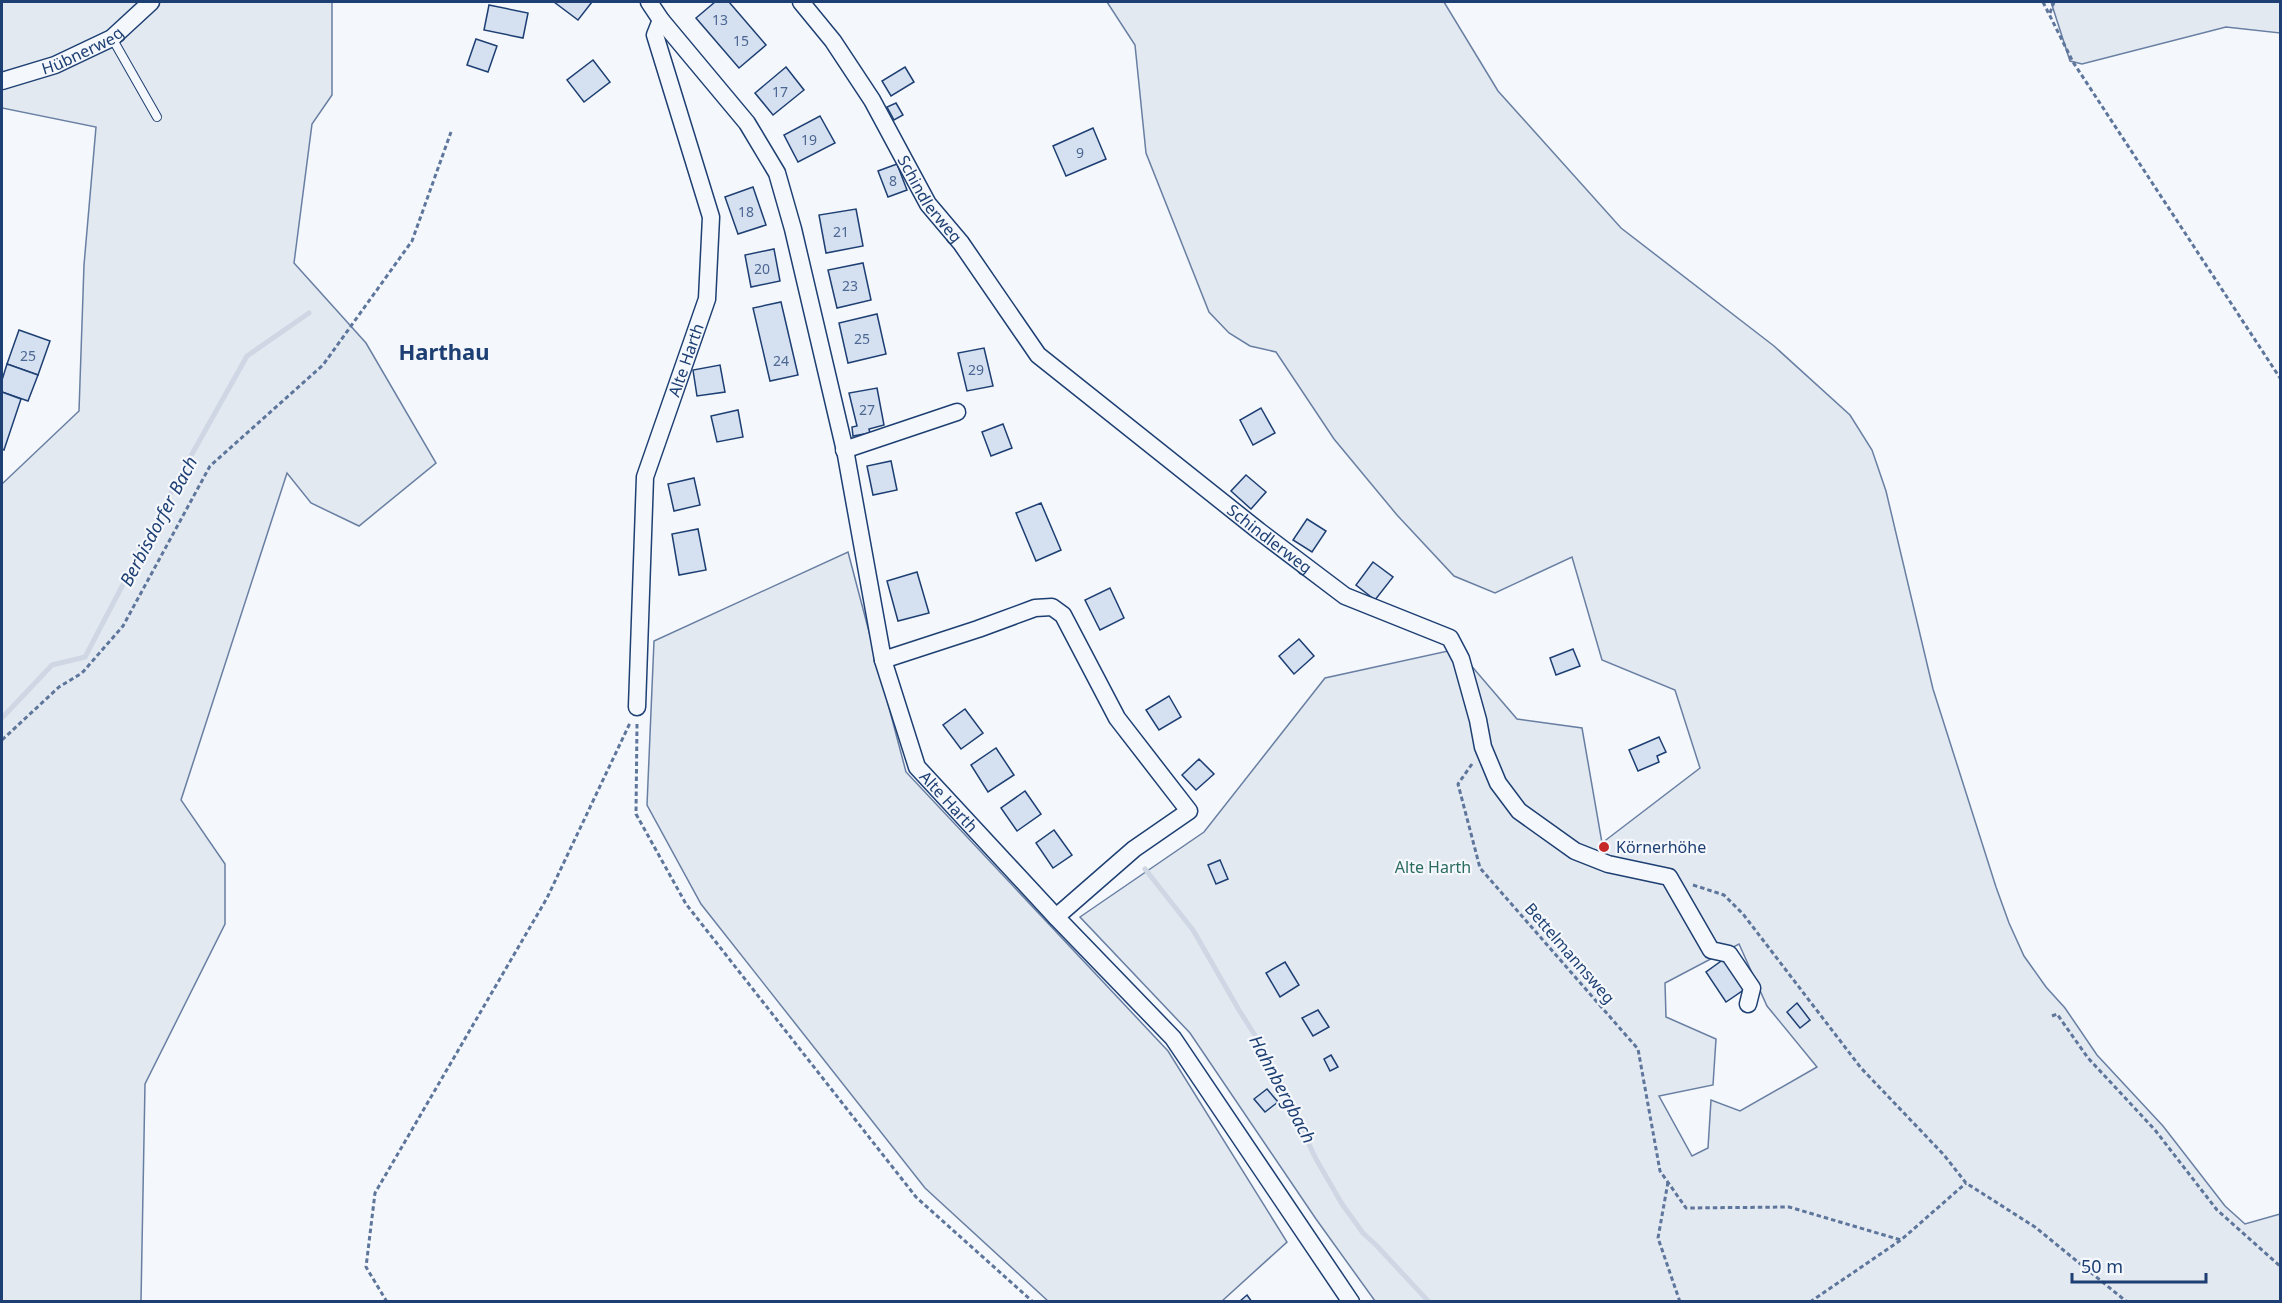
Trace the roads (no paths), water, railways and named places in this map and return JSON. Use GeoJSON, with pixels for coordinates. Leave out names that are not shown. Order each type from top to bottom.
{"type":"FeatureCollection","features":[{"type":"Feature","properties":{"kind":"street","name":"Hübnerweg"},"geometry":{"type":"LineString","coordinates":[[2,81],[55,65],[112,38],[151,2]]}},
{"type":"Feature","properties":{"kind":"street","name":"Alte Harth"},"geometry":{"type":"LineString","coordinates":[[649,2],[747,123],[777,173],[793,229],[844,450],[883,660],[917,767],[1056,917],[1173,1038],[1351,1302]]}},
{"type":"Feature","properties":{"kind":"street","name":"Schindlerweg"},"geometry":{"type":"LineString","coordinates":[[801,2],[833,41],[872,100],[928,204],[961,243],[1038,355],[1345,596],[1450,638],[1461,658],[1483,747],[1498,783],[1519,810],[1575,851],[1608,864],[1669,877],[1711,950],[1729,954],[1752,988],[1748,1004]]}},
{"type":"Feature","properties":{"kind":"street","name":"Alte Harth"},"geometry":{"type":"LineString","coordinates":[[637,707],[645,477],[706,299],[711,218],[655,35],[662,20]]}},
{"type":"Feature","properties":{"kind":"street"},"geometry":{"type":"LineString","coordinates":[[844,450],[957,412]]}},
{"type":"Feature","properties":{"kind":"street"},"geometry":{"type":"LineString","coordinates":[[883,660],[1035,608],[1052,607],[1063,615],[1117,718],[1189,811],[1134,849],[1056,917]]}},
{"type":"Feature","properties":{"kind":"lane"},"geometry":{"type":"LineString","coordinates":[[112,38],[157,117]]}},
{"type":"Feature","properties":{"kind":"waterway","name":"Berbisdorfer Bach"},"geometry":{"type":"LineString","coordinates":[[2,718],[52,665],[85,657],[183,470],[247,356],[309,313]]}},
{"type":"Feature","properties":{"kind":"waterway","name":"Hahnbergbach"},"geometry":{"type":"LineString","coordinates":[[1145,869],[1193,930],[1263,1048],[1316,1159],[1342,1204],[1363,1233],[1429,1302]]}},
{"type":"Feature","properties":{"kind":"place","name":"Körnerhöhe"},"geometry":{"type":"Point","coordinates":[1604,847]}},
{"type":"Feature","properties":{"kind":"district","name":"Harthau"},"geometry":{"type":"Point","coordinates":[444,351]}}]}
